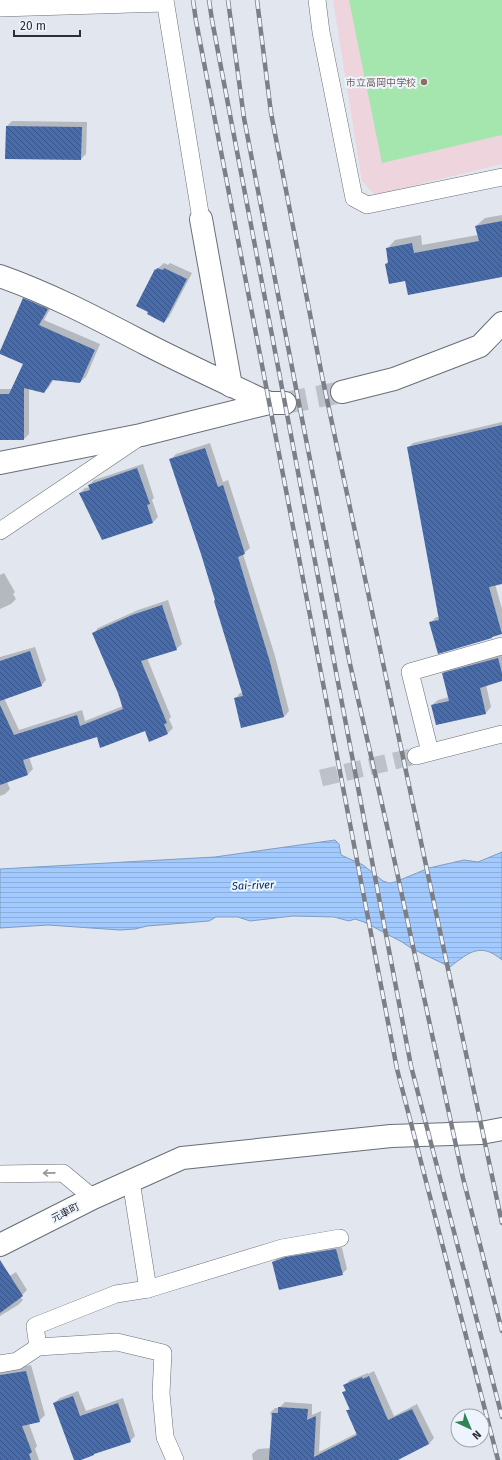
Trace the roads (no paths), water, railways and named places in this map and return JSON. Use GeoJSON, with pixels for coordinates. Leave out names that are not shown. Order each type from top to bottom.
{"type":"FeatureCollection","features":[{"type":"Feature","properties":{"kind":"street"},"geometry":{"type":"LineString","coordinates":[[317,0],[321,32],[354,198],[367,205],[502,177]]}},
{"type":"Feature","properties":{"kind":"street"},"geometry":{"type":"LineString","coordinates":[[0,8],[165,2],[201,219],[231,386]]}},
{"type":"Feature","properties":{"kind":"street"},"geometry":{"type":"LineString","coordinates":[[0,276],[23,284],[86,312],[231,386],[277,403],[141,435],[0,463]]}},
{"type":"Feature","properties":{"kind":"street"},"geometry":{"type":"LineString","coordinates":[[480,346],[502,323]]}},
{"type":"Feature","properties":{"kind":"street"},"geometry":{"type":"LineString","coordinates":[[342,392],[394,379],[502,338]]}},
{"type":"Feature","properties":{"kind":"street"},"geometry":{"type":"LineString","coordinates":[[0,532],[141,435]]}},
{"type":"Feature","properties":{"kind":"street"},"geometry":{"type":"LineString","coordinates":[[502,646],[410,672],[423,754],[502,734]]}},
{"type":"Feature","properties":{"kind":"street","name":"元車町"},"geometry":{"type":"LineString","coordinates":[[0,1246],[93,1198],[182,1158],[391,1136],[481,1133],[502,1129]]}},
{"type":"Feature","properties":{"kind":"street"},"geometry":{"type":"LineString","coordinates":[[0,1174],[63,1173],[93,1198]]}},
{"type":"Feature","properties":{"kind":"street"},"geometry":{"type":"LineString","coordinates":[[131,1181],[148,1289]]}},
{"type":"Feature","properties":{"kind":"street"},"geometry":{"type":"LineString","coordinates":[[38,1347],[34,1326],[116,1294],[148,1289],[282,1248],[340,1238]]}},
{"type":"Feature","properties":{"kind":"street"},"geometry":{"type":"LineString","coordinates":[[0,1364],[17,1361],[38,1347],[117,1342],[162,1353],[161,1393],[165,1437],[175,1460]]}},
{"type":"Feature","properties":{"kind":"water","name":"Sai-river"},"geometry":{"type":"Polygon","coordinates":[[[335,840],[339,844],[341,855],[363,865],[383,881],[389,883],[429,868],[464,860],[478,862],[502,852],[502,960],[488,951],[481,950],[469,953],[450,967],[411,948],[364,922],[355,919],[349,921],[334,917],[293,916],[250,921],[238,917],[216,917],[209,921],[147,926],[135,929],[120,930],[48,925],[0,928],[0,869],[215,857],[335,840]]]}},
{"type":"Feature","properties":{"kind":"tunnel"},"geometry":{"type":"LineString","coordinates":[[285,403],[342,392]]}},
{"type":"Feature","properties":{"kind":"tunnel"},"geometry":{"type":"LineString","coordinates":[[321,778],[416,756]]}},
{"type":"Feature","properties":{"kind":"railway"},"geometry":{"type":"LineString","coordinates":[[193,0],[397,1069],[498,1460]]}},
{"type":"Feature","properties":{"kind":"railway"},"geometry":{"type":"LineString","coordinates":[[209,0],[411,1066],[502,1417]]}},
{"type":"Feature","properties":{"kind":"railway"},"geometry":{"type":"LineString","coordinates":[[228,0],[244,118],[350,664],[387,826],[463,1178],[502,1331]]}},
{"type":"Feature","properties":{"kind":"railway"},"geometry":{"type":"LineString","coordinates":[[257,0],[271,113],[322,376],[502,1223]]}},
{"type":"Feature","properties":{"kind":"place","name":"市立高岡中学校"},"geometry":{"type":"Point","coordinates":[424,82]}}]}
